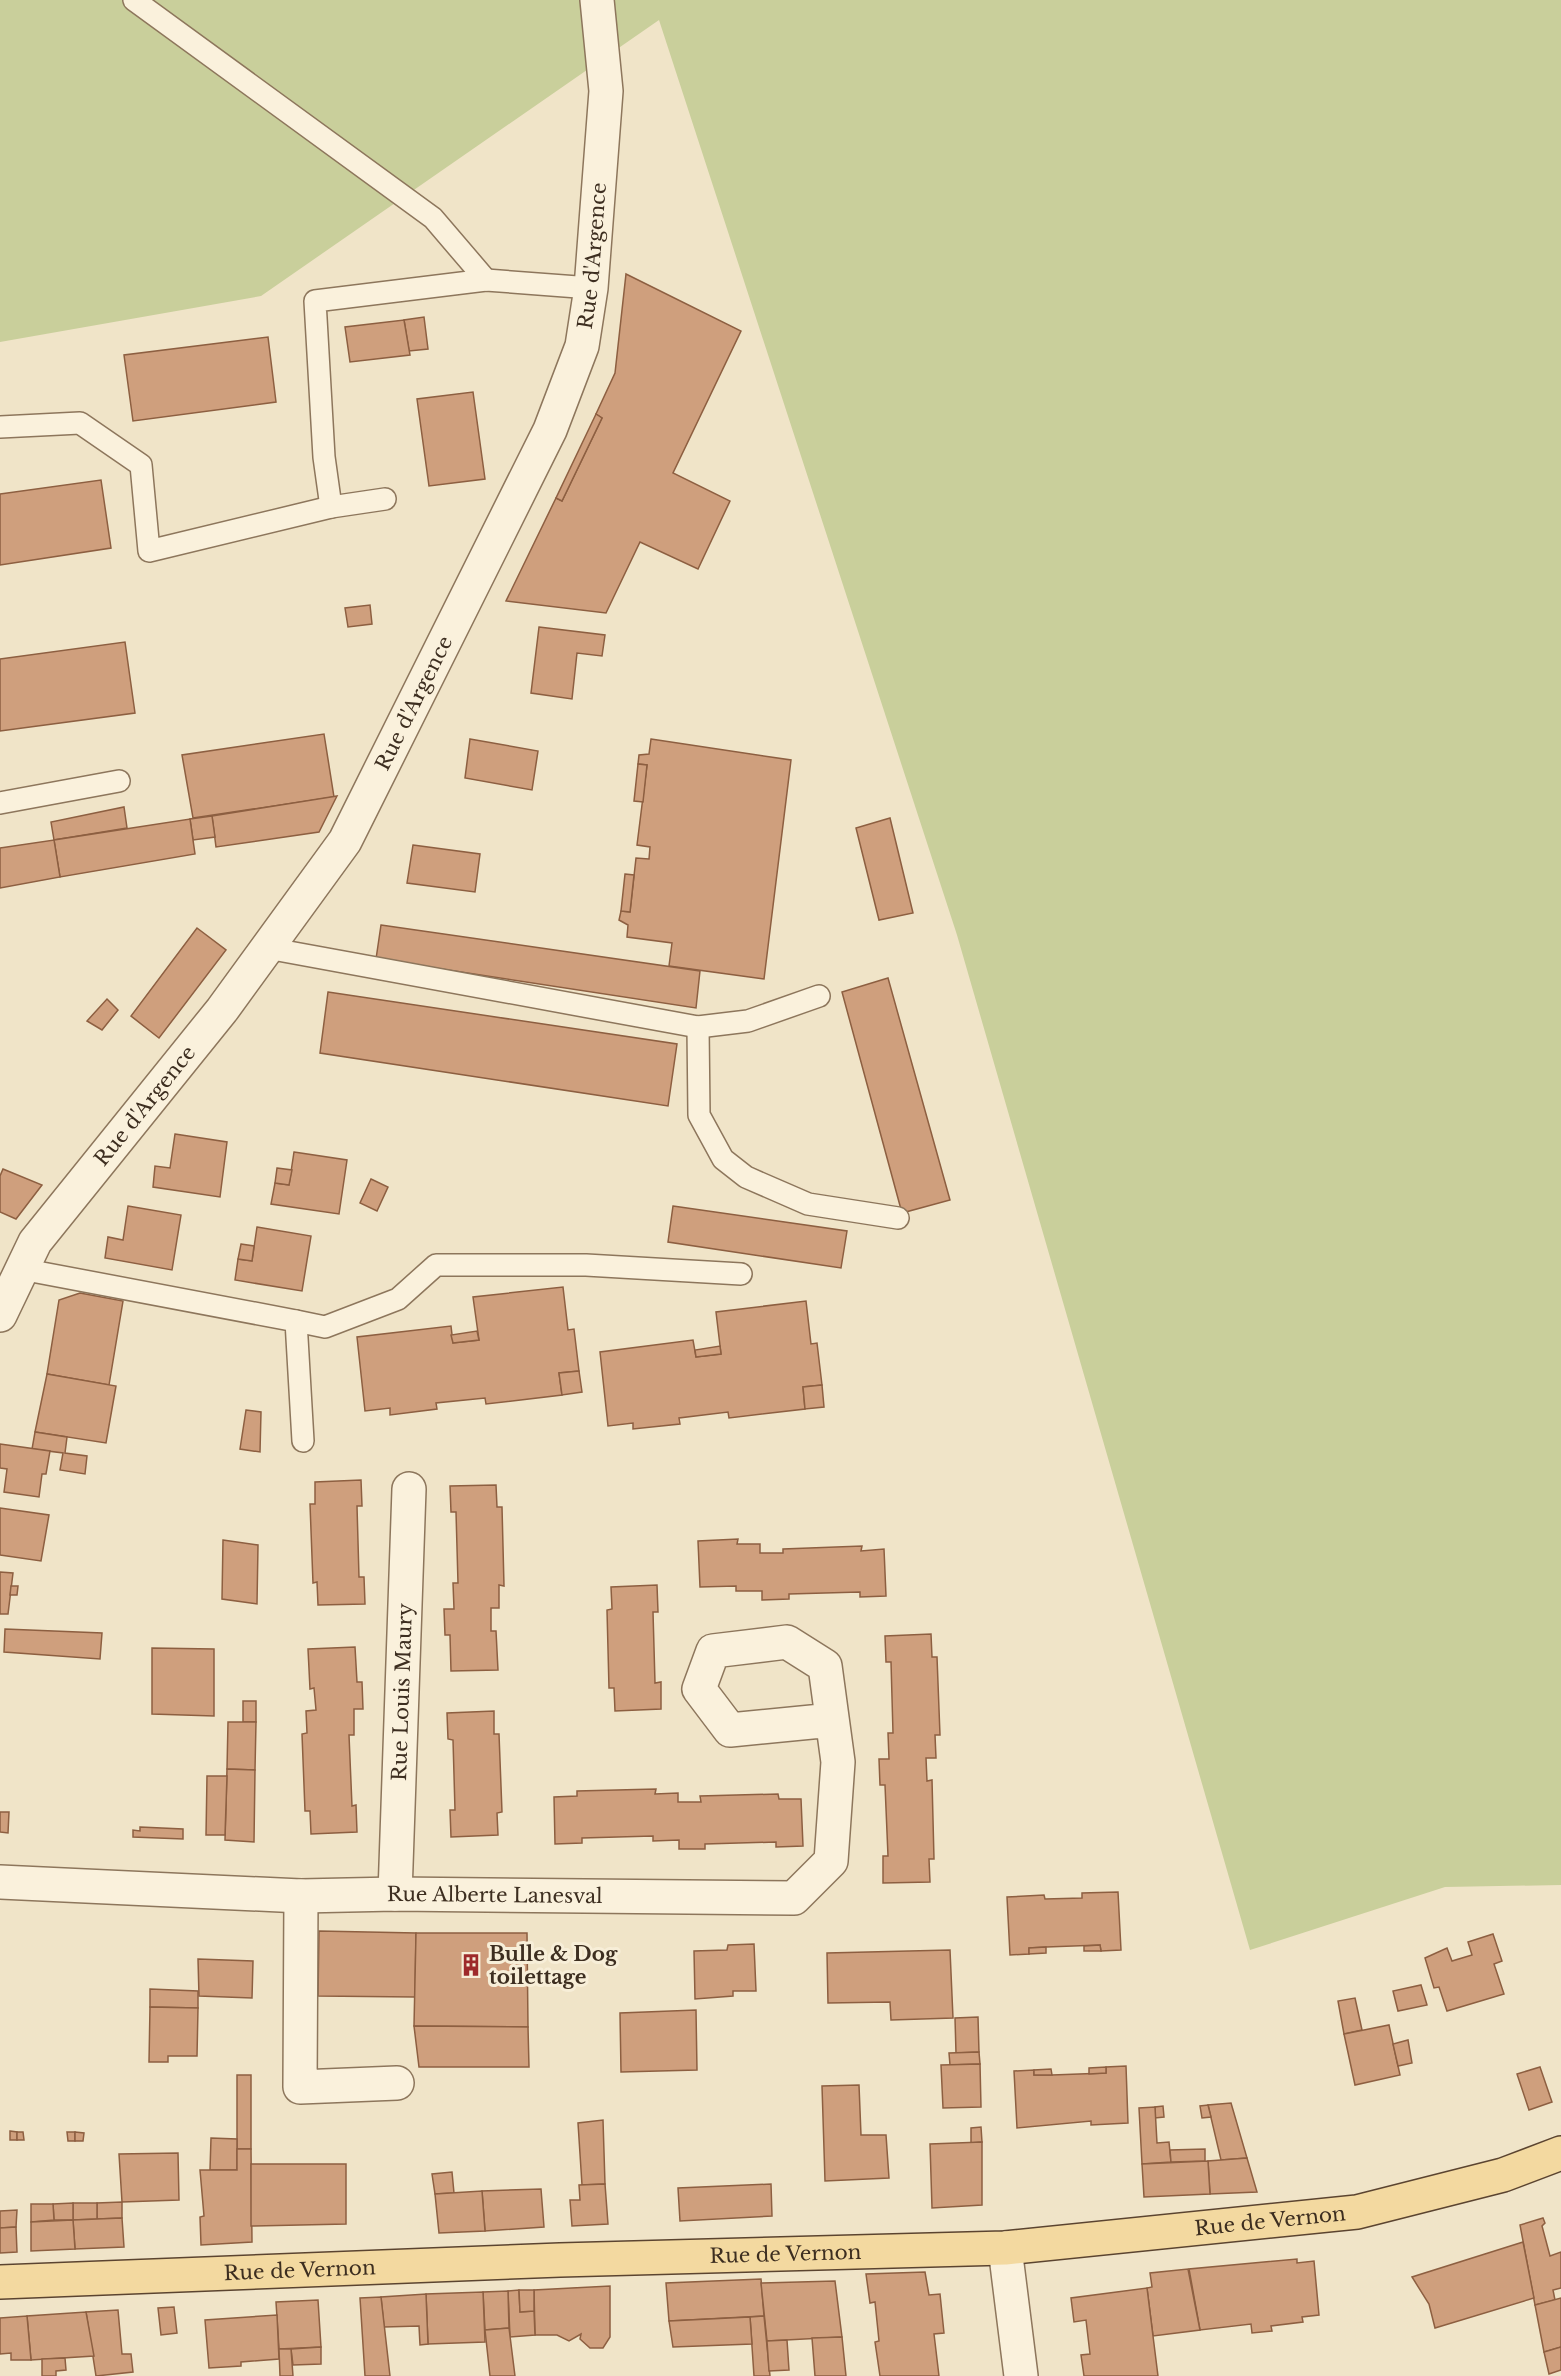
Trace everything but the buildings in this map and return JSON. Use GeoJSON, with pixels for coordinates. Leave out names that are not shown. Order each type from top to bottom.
{"type":"FeatureCollection","features":[{"type":"Feature","properties":{"kind":"main road","name":"Rue de Vernon"},"geometry":{"type":"LineString","coordinates":[[0,2282],[560,2260],[1005,2248],[1357,2212],[1503,2175],[1561,2153]]}},
{"type":"Feature","properties":{"kind":"street","name":"Rue d'Argence"},"geometry":{"type":"LineString","coordinates":[[0,1315],[35,1242],[222,1010],[345,841],[550,430],[582,346],[591,288],[606,91],[597,0]]}},
{"type":"Feature","properties":{"kind":"street","name":"Rue Louis Maury"},"geometry":{"type":"LineString","coordinates":[[395,1894],[409,1489]]}},
{"type":"Feature","properties":{"kind":"street","name":"Rue Alberte Lanesval"},"geometry":{"type":"LineString","coordinates":[[0,1882],[301,1896],[395,1894],[794,1898],[831,1861],[838,1762],[832,1720]]}},
{"type":"Feature","properties":{"kind":"street"},"geometry":{"type":"LineString","coordinates":[[301,1896],[300,2087],[398,2083]]}},
{"type":"Feature","properties":{"kind":"street"},"geometry":{"type":"LineString","coordinates":[[1005,2248],[1021,2376]]}},
{"type":"Feature","properties":{"kind":"lane"},"geometry":{"type":"LineString","coordinates":[[134,0],[433,218],[486,280]]}},
{"type":"Feature","properties":{"kind":"lane"},"geometry":{"type":"LineString","coordinates":[[331,507],[324,457],[315,301],[486,280],[591,288]]}},
{"type":"Feature","properties":{"kind":"lane"},"geometry":{"type":"LineString","coordinates":[[0,427],[80,423],[141,465],[149,551],[331,507],[385,499]]}},
{"type":"Feature","properties":{"kind":"lane"},"geometry":{"type":"LineString","coordinates":[[0,803],[119,781]]}},
{"type":"Feature","properties":{"kind":"lane"},"geometry":{"type":"LineString","coordinates":[[267,948],[698,1027],[748,1021],[819,996]]}},
{"type":"Feature","properties":{"kind":"lane"},"geometry":{"type":"LineString","coordinates":[[698,1027],[699,1115],[723,1159],[746,1177],[807,1204],[898,1218]]}},
{"type":"Feature","properties":{"kind":"lane"},"geometry":{"type":"LineString","coordinates":[[21,1269],[325,1327],[398,1299],[435,1265],[586,1265],[741,1274]]}},
{"type":"Feature","properties":{"kind":"lane"},"geometry":{"type":"LineString","coordinates":[[296,1321],[303,1441]]}},
{"type":"Feature","properties":{"kind":"green space"},"geometry":{"type":"Polygon","coordinates":[[[0,0],[1561,0],[1561,1885],[1445,1887],[1250,1950],[957,935],[659,20],[261,296],[0,342],[0,0]]]}},
{"type":"Feature","properties":{"kind":"place","name":"Bulle & Dog toilettage"},"geometry":{"type":"Point","coordinates":[471,1965]}}]}
